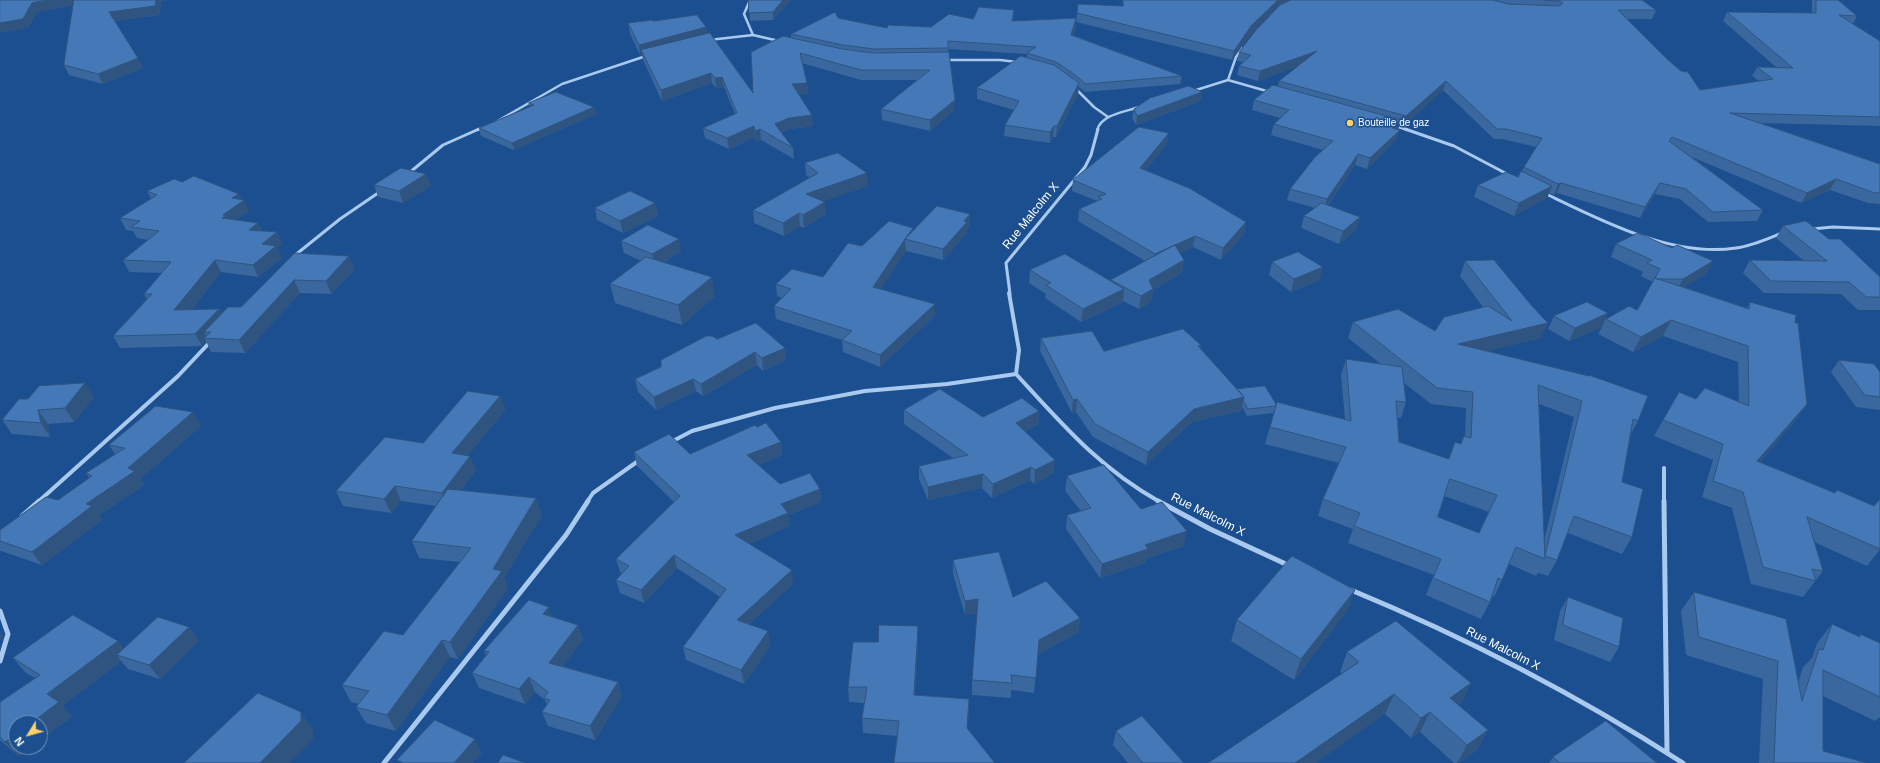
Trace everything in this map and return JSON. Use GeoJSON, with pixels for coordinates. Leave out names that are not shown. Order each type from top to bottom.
{"type":"FeatureCollection","features":[{"type":"Feature","properties":{"kind":"street"},"geometry":{"type":"LineString","coordinates":[[750,0],[744,14],[753,35]]}},
{"type":"Feature","properties":{"kind":"street"},"geometry":{"type":"LineString","coordinates":[[704,41],[718,38],[753,35],[786,43]]}},
{"type":"Feature","properties":{"kind":"street"},"geometry":{"type":"LineString","coordinates":[[1228,80],[1236,57],[1244,47]]}},
{"type":"Feature","properties":{"kind":"street"},"geometry":{"type":"LineString","coordinates":[[492,124],[562,84],[650,55]]}},
{"type":"Feature","properties":{"kind":"street"},"geometry":{"type":"LineString","coordinates":[[940,60],[1000,60],[1020,63]]}},
{"type":"Feature","properties":{"kind":"street"},"geometry":{"type":"LineString","coordinates":[[1188,93],[1228,80],[1278,94]]}},
{"type":"Feature","properties":{"kind":"street"},"geometry":{"type":"LineString","coordinates":[[1070,84],[1094,107],[1108,117],[1144,105]]}},
{"type":"Feature","properties":{"kind":"street","name":"Rue Malcolm X"},"geometry":{"type":"LineString","coordinates":[[1108,117],[1099,124],[1091,155],[1085,167],[1029,232],[1006,263],[1006,273],[1019,350],[1016,374],[1074,438],[1102,462],[1157,500],[1177,511],[1210,529],[1293,567]]}},
{"type":"Feature","properties":{"kind":"street"},"geometry":{"type":"LineString","coordinates":[[1386,124],[1454,146],[1513,177]]}},
{"type":"Feature","properties":{"kind":"street"},"geometry":{"type":"LineString","coordinates":[[403,177],[443,145],[485,127]]}},
{"type":"Feature","properties":{"kind":"street"},"geometry":{"type":"LineString","coordinates":[[289,260],[340,219],[383,190]]}},
{"type":"Feature","properties":{"kind":"street"},"geometry":{"type":"LineString","coordinates":[[1537,190],[1611,223],[1690,248],[1730,249],[1746,246],[1785,232]]}},
{"type":"Feature","properties":{"kind":"street"},"geometry":{"type":"LineString","coordinates":[[1805,230],[1833,228],[1880,229]]}},
{"type":"Feature","properties":{"kind":"street"},"geometry":{"type":"LineString","coordinates":[[19,519],[178,376],[215,337]]}},
{"type":"Feature","properties":{"kind":"street"},"geometry":{"type":"LineString","coordinates":[[666,444],[692,431],[775,408],[865,391],[947,384],[1016,374]]}},
{"type":"Feature","properties":{"kind":"street"},"geometry":{"type":"LineString","coordinates":[[384,763],[566,535],[593,493],[648,455]]}},
{"type":"Feature","properties":{"kind":"street"},"geometry":{"type":"LineString","coordinates":[[1664,468],[1667,752]]}},
{"type":"Feature","properties":{"kind":"street","name":"Rue Malcolm X"},"geometry":{"type":"LineString","coordinates":[[1343,587],[1459,637],[1524,670],[1590,706],[1683,763]]}},
{"type":"Feature","properties":{"kind":"street"},"geometry":{"type":"LineString","coordinates":[[0,611],[8,634],[0,661]]}},
{"type":"Feature","properties":{"kind":"building"},"geometry":{"type":"Polygon","coordinates":[[[0,0],[47,0],[32,3],[23,19],[0,23],[0,0]]]}},
{"type":"Feature","properties":{"kind":"building"},"geometry":{"type":"Polygon","coordinates":[[[74,0],[156,0],[155,6],[109,12],[138,58],[98,74],[64,65],[74,0]]]}},
{"type":"Feature","properties":{"kind":"building"},"geometry":{"type":"Polygon","coordinates":[[[749,0],[783,0],[773,12],[749,13],[749,0]]]}},
{"type":"Feature","properties":{"kind":"building"},"geometry":{"type":"Polygon","coordinates":[[[1123,0],[1278,0],[1251,26],[1234,51],[1077,13],[1078,4],[1123,6],[1123,0]]]}},
{"type":"Feature","properties":{"kind":"building"},"geometry":{"type":"Polygon","coordinates":[[[1291,0],[1493,0],[1508,4],[1560,6],[1563,3],[1560,1],[1543,0],[1642,0],[1656,10],[1618,10],[1667,59],[1681,71],[1688,72],[1700,90],[1773,79],[1757,67],[1793,68],[1727,12],[1816,13],[1816,0],[1838,0],[1857,16],[1839,15],[1880,41],[1880,117],[1730,113],[1880,164],[1880,193],[1875,193],[1836,179],[1807,193],[1672,137],[1669,141],[1763,210],[1713,212],[1686,189],[1660,183],[1645,207],[1561,183],[1558,184],[1524,167],[1542,138],[1506,129],[1497,129],[1446,81],[1406,116],[1279,81],[1317,51],[1260,71],[1239,66],[1251,55],[1239,52],[1256,30],[1280,5],[1291,0]]]}},
{"type":"Feature","properties":{"kind":"building"},"geometry":{"type":"Polygon","coordinates":[[[979,7],[1014,10],[1012,21],[1076,18],[1071,35],[1182,76],[1086,84],[1056,62],[1027,53],[1036,47],[948,41],[948,48],[874,49],[843,45],[791,34],[835,12],[838,18],[887,28],[888,25],[931,27],[949,14],[973,19],[979,7]]]}},
{"type":"Feature","properties":{"kind":"building"},"geometry":{"type":"Polygon","coordinates":[[[697,15],[706,27],[639,45],[628,23],[653,21],[697,15]]]}},
{"type":"Feature","properties":{"kind":"building"},"geometry":{"type":"Polygon","coordinates":[[[710,33],[753,93],[751,52],[783,36],[842,49],[873,53],[949,52],[955,100],[930,120],[881,109],[930,70],[861,70],[800,53],[807,83],[792,84],[812,115],[789,118],[775,124],[793,148],[760,129],[755,131],[754,126],[727,138],[703,128],[737,113],[722,77],[715,78],[711,73],[661,90],[641,50],[710,33]]]}},
{"type":"Feature","properties":{"kind":"building"},"geometry":{"type":"Polygon","coordinates":[[[1021,56],[1054,65],[1079,83],[1057,126],[1054,126],[1050,132],[1005,125],[1019,101],[977,88],[1021,56]]]}},
{"type":"Feature","properties":{"kind":"building"},"geometry":{"type":"Polygon","coordinates":[[[1273,85],[1401,120],[1392,128],[1400,130],[1370,158],[1358,154],[1327,199],[1290,189],[1315,157],[1333,141],[1274,124],[1289,110],[1254,100],[1273,85]]]}},
{"type":"Feature","properties":{"kind":"building"},"geometry":{"type":"Polygon","coordinates":[[[1189,86],[1202,92],[1137,116],[1134,109],[1150,98],[1189,86]]]}},
{"type":"Feature","properties":{"kind":"building"},"geometry":{"type":"Polygon","coordinates":[[[556,92],[594,107],[512,143],[479,128],[534,105],[529,103],[556,92]]]}},
{"type":"Feature","properties":{"kind":"building"},"geometry":{"type":"Polygon","coordinates":[[[1139,127],[1169,133],[1140,168],[1189,188],[1246,222],[1223,248],[1195,236],[1155,254],[1079,209],[1102,199],[1098,197],[1106,194],[1073,180],[1139,127]]]}},
{"type":"Feature","properties":{"kind":"building"},"geometry":{"type":"Polygon","coordinates":[[[838,153],[867,173],[806,194],[825,202],[803,215],[799,213],[783,223],[753,210],[818,173],[805,163],[838,153]]]}},
{"type":"Feature","properties":{"kind":"building"},"geometry":{"type":"Polygon","coordinates":[[[401,168],[426,174],[399,191],[374,185],[401,168]]]}},
{"type":"Feature","properties":{"kind":"building"},"geometry":{"type":"Polygon","coordinates":[[[1521,171],[1552,186],[1519,203],[1478,185],[1506,172],[1518,177],[1521,171]]]}},
{"type":"Feature","properties":{"kind":"building"},"geometry":{"type":"Polygon","coordinates":[[[194,176],[239,194],[232,198],[244,200],[223,215],[226,216],[222,218],[258,223],[249,230],[277,232],[262,244],[276,246],[253,265],[215,260],[174,310],[219,309],[195,334],[113,336],[152,294],[144,294],[171,262],[123,260],[159,231],[131,227],[140,221],[120,218],[157,195],[147,191],[174,179],[182,182],[194,176]]]}},
{"type":"Feature","properties":{"kind":"building"},"geometry":{"type":"Polygon","coordinates":[[[630,191],[655,203],[620,221],[595,208],[630,191]]]}},
{"type":"Feature","properties":{"kind":"building"},"geometry":{"type":"Polygon","coordinates":[[[1322,203],[1360,217],[1343,231],[1304,216],[1322,203]]]}},
{"type":"Feature","properties":{"kind":"building"},"geometry":{"type":"Polygon","coordinates":[[[937,206],[970,214],[964,221],[967,222],[943,249],[905,239],[937,206]]]}},
{"type":"Feature","properties":{"kind":"building"},"geometry":{"type":"Polygon","coordinates":[[[889,221],[913,228],[873,287],[935,304],[880,355],[842,340],[852,331],[774,306],[791,289],[776,284],[792,269],[823,277],[848,243],[862,246],[889,221]]]}},
{"type":"Feature","properties":{"kind":"building"},"geometry":{"type":"Polygon","coordinates":[[[1806,221],[1829,239],[1840,239],[1880,277],[1880,297],[1866,297],[1849,282],[1771,281],[1750,260],[1827,261],[1783,226],[1806,221]]]}},
{"type":"Feature","properties":{"kind":"building"},"geometry":{"type":"Polygon","coordinates":[[[648,225],[679,239],[652,254],[621,241],[648,225]]]}},
{"type":"Feature","properties":{"kind":"building"},"geometry":{"type":"Polygon","coordinates":[[[1638,233],[1672,248],[1677,245],[1713,261],[1683,279],[1657,279],[1655,278],[1660,269],[1647,263],[1652,260],[1616,244],[1638,233]]]}},
{"type":"Feature","properties":{"kind":"building"},"geometry":{"type":"Polygon","coordinates":[[[1175,245],[1184,260],[1149,280],[1153,289],[1141,296],[1111,280],[1175,245]]]}},
{"type":"Feature","properties":{"kind":"building"},"geometry":{"type":"Polygon","coordinates":[[[1298,252],[1323,267],[1294,279],[1272,262],[1298,252]]]}},
{"type":"Feature","properties":{"kind":"building"},"geometry":{"type":"Polygon","coordinates":[[[295,253],[349,256],[326,281],[294,280],[239,340],[204,338],[211,332],[204,332],[228,307],[241,307],[295,253]]]}},
{"type":"Feature","properties":{"kind":"building"},"geometry":{"type":"Polygon","coordinates":[[[1065,254],[1124,289],[1083,309],[1046,285],[1051,283],[1030,270],[1065,254]]]}},
{"type":"Feature","properties":{"kind":"building"},"geometry":{"type":"Polygon","coordinates":[[[646,257],[712,277],[678,305],[610,284],[646,257]]]}},
{"type":"Feature","properties":{"kind":"building"},"geometry":{"type":"Polygon","coordinates":[[[1494,260],[1548,323],[1458,344],[1589,375],[1648,396],[1638,421],[1633,419],[1622,482],[1643,489],[1632,537],[1574,516],[1557,560],[1545,556],[1582,401],[1538,385],[1545,559],[1516,547],[1502,580],[1498,578],[1490,602],[1433,578],[1441,559],[1354,526],[1360,513],[1323,499],[1346,447],[1270,427],[1277,402],[1351,421],[1346,359],[1402,367],[1406,402],[1396,401],[1399,442],[1449,459],[1455,442],[1461,444],[1464,436],[1471,438],[1473,392],[1437,388],[1353,322],[1398,309],[1435,331],[1444,317],[1488,306],[1512,321],[1465,261],[1494,260]],[[1450,479],[1438,517],[1479,533],[1497,495],[1450,479]]]}},
{"type":"Feature","properties":{"kind":"building"},"geometry":{"type":"Polygon","coordinates":[[[1655,278],[1749,309],[1750,302],[1796,315],[1795,323],[1798,323],[1807,404],[1757,461],[1835,493],[1837,490],[1874,506],[1880,499],[1880,549],[1807,517],[1823,571],[1812,569],[1816,581],[1763,567],[1743,492],[1713,481],[1723,444],[1663,420],[1679,392],[1696,399],[1705,388],[1749,406],[1748,346],[1671,320],[1641,337],[1606,319],[1629,306],[1637,310],[1655,278]]]}},
{"type":"Feature","properties":{"kind":"building"},"geometry":{"type":"Polygon","coordinates":[[[1587,302],[1608,313],[1575,328],[1554,316],[1587,302]]]}},
{"type":"Feature","properties":{"kind":"building"},"geometry":{"type":"Polygon","coordinates":[[[756,323],[785,348],[762,358],[755,352],[701,384],[693,379],[654,397],[635,379],[661,367],[661,360],[706,336],[712,336],[717,339],[756,323]]]}},
{"type":"Feature","properties":{"kind":"building"},"geometry":{"type":"Polygon","coordinates":[[[1183,329],[1201,345],[1198,346],[1244,397],[1194,409],[1148,452],[1095,424],[1077,399],[1073,400],[1041,338],[1092,331],[1104,351],[1183,329]]]}},
{"type":"Feature","properties":{"kind":"building"},"geometry":{"type":"Polygon","coordinates":[[[1839,360],[1874,364],[1880,372],[1880,397],[1865,395],[1839,360]]]}},
{"type":"Feature","properties":{"kind":"building"},"geometry":{"type":"Polygon","coordinates":[[[85,383],[65,408],[38,410],[41,423],[2,420],[19,399],[28,399],[39,386],[85,383]]]}},
{"type":"Feature","properties":{"kind":"building"},"geometry":{"type":"Polygon","coordinates":[[[1265,386],[1276,406],[1248,409],[1243,400],[1244,397],[1237,389],[1265,386]]]}},
{"type":"Feature","properties":{"kind":"building"},"geometry":{"type":"Polygon","coordinates":[[[940,389],[983,417],[1022,398],[1039,411],[1016,423],[1055,460],[1035,470],[1031,467],[993,484],[983,474],[928,487],[919,466],[968,455],[904,410],[940,389]]]}},
{"type":"Feature","properties":{"kind":"building"},"geometry":{"type":"Polygon","coordinates":[[[468,391],[500,396],[452,453],[470,456],[442,493],[395,486],[384,499],[336,491],[385,437],[423,443],[468,391]]]}},
{"type":"Feature","properties":{"kind":"building"},"geometry":{"type":"Polygon","coordinates":[[[156,406],[193,412],[128,468],[135,471],[86,504],[92,506],[32,552],[0,541],[0,530],[46,497],[58,500],[92,476],[86,473],[125,448],[109,445],[156,406]]]}},
{"type":"Feature","properties":{"kind":"building"},"geometry":{"type":"Polygon","coordinates":[[[766,423],[781,442],[747,455],[780,484],[810,473],[820,489],[781,504],[788,513],[735,535],[792,570],[737,620],[768,631],[741,670],[683,647],[726,589],[674,555],[641,590],[616,580],[629,566],[616,559],[680,496],[634,452],[669,434],[690,454],[755,425],[757,427],[766,423]]]}},
{"type":"Feature","properties":{"kind":"building"},"geometry":{"type":"Polygon","coordinates":[[[1104,465],[1141,509],[1162,502],[1187,531],[1145,545],[1148,549],[1102,564],[1067,515],[1091,508],[1067,476],[1104,465]]]}},
{"type":"Feature","properties":{"kind":"building"},"geometry":{"type":"Polygon","coordinates":[[[448,489],[536,498],[493,569],[502,571],[450,642],[442,640],[387,715],[356,707],[369,691],[342,685],[384,631],[403,635],[471,548],[412,541],[448,489]]]}},
{"type":"Feature","properties":{"kind":"building"},"geometry":{"type":"Polygon","coordinates":[[[999,552],[1013,597],[1046,581],[1080,618],[1039,640],[1036,678],[1011,675],[1012,683],[972,680],[978,599],[965,601],[953,560],[999,552]]]}},
{"type":"Feature","properties":{"kind":"building"},"geometry":{"type":"Polygon","coordinates":[[[1292,556],[1355,590],[1301,659],[1237,620],[1292,556]]]}},
{"type":"Feature","properties":{"kind":"building"},"geometry":{"type":"Polygon","coordinates":[[[1694,592],[1786,619],[1802,701],[1819,649],[1823,650],[1832,624],[1860,637],[1860,634],[1880,643],[1880,697],[1823,670],[1823,751],[1867,763],[1774,763],[1778,661],[1699,637],[1694,592]]]}},
{"type":"Feature","properties":{"kind":"building"},"geometry":{"type":"Polygon","coordinates":[[[1568,597],[1623,618],[1619,647],[1563,625],[1568,597]]]}},
{"type":"Feature","properties":{"kind":"building"},"geometry":{"type":"Polygon","coordinates":[[[529,600],[549,607],[543,614],[578,625],[549,663],[618,682],[590,726],[542,712],[550,700],[544,698],[548,692],[529,677],[519,689],[472,673],[489,652],[484,651],[529,600]]]}},
{"type":"Feature","properties":{"kind":"building"},"geometry":{"type":"Polygon","coordinates":[[[73,615],[118,641],[47,694],[59,702],[42,715],[8,715],[8,740],[5,742],[0,737],[0,702],[40,675],[13,658],[73,615]]]}},
{"type":"Feature","properties":{"kind":"building"},"geometry":{"type":"Polygon","coordinates":[[[158,617],[189,627],[149,665],[117,655],[158,617]]]}},
{"type":"Feature","properties":{"kind":"building"},"geometry":{"type":"Polygon","coordinates":[[[1396,621],[1471,683],[1450,698],[1488,730],[1467,745],[1430,712],[1421,718],[1394,694],[1295,763],[1208,763],[1359,662],[1347,652],[1396,621]]]}},
{"type":"Feature","properties":{"kind":"building"},"geometry":{"type":"Polygon","coordinates":[[[879,625],[918,626],[914,695],[969,699],[967,728],[995,763],[894,763],[899,721],[862,718],[867,687],[848,687],[853,642],[878,642],[879,625]]]}},
{"type":"Feature","properties":{"kind":"building"},"geometry":{"type":"Polygon","coordinates":[[[258,693],[301,712],[301,721],[260,763],[184,763],[258,693]]]}},
{"type":"Feature","properties":{"kind":"building"},"geometry":{"type":"Polygon","coordinates":[[[1142,716],[1184,763],[1143,763],[1116,731],[1142,716]]]}},
{"type":"Feature","properties":{"kind":"building"},"geometry":{"type":"Polygon","coordinates":[[[435,720],[475,739],[454,763],[403,763],[397,760],[435,720]]]}},
{"type":"Feature","properties":{"kind":"building"},"geometry":{"type":"Polygon","coordinates":[[[1606,721],[1657,763],[1560,763],[1553,757],[1606,721]]]}},
{"type":"Feature","properties":{"kind":"building"},"geometry":{"type":"Polygon","coordinates":[[[503,755],[526,763],[498,763],[503,755]]]}},
{"type":"Feature","properties":{"kind":"place","name":"Bouteille de gaz"},"geometry":{"type":"Point","coordinates":[1350,123]}}]}
